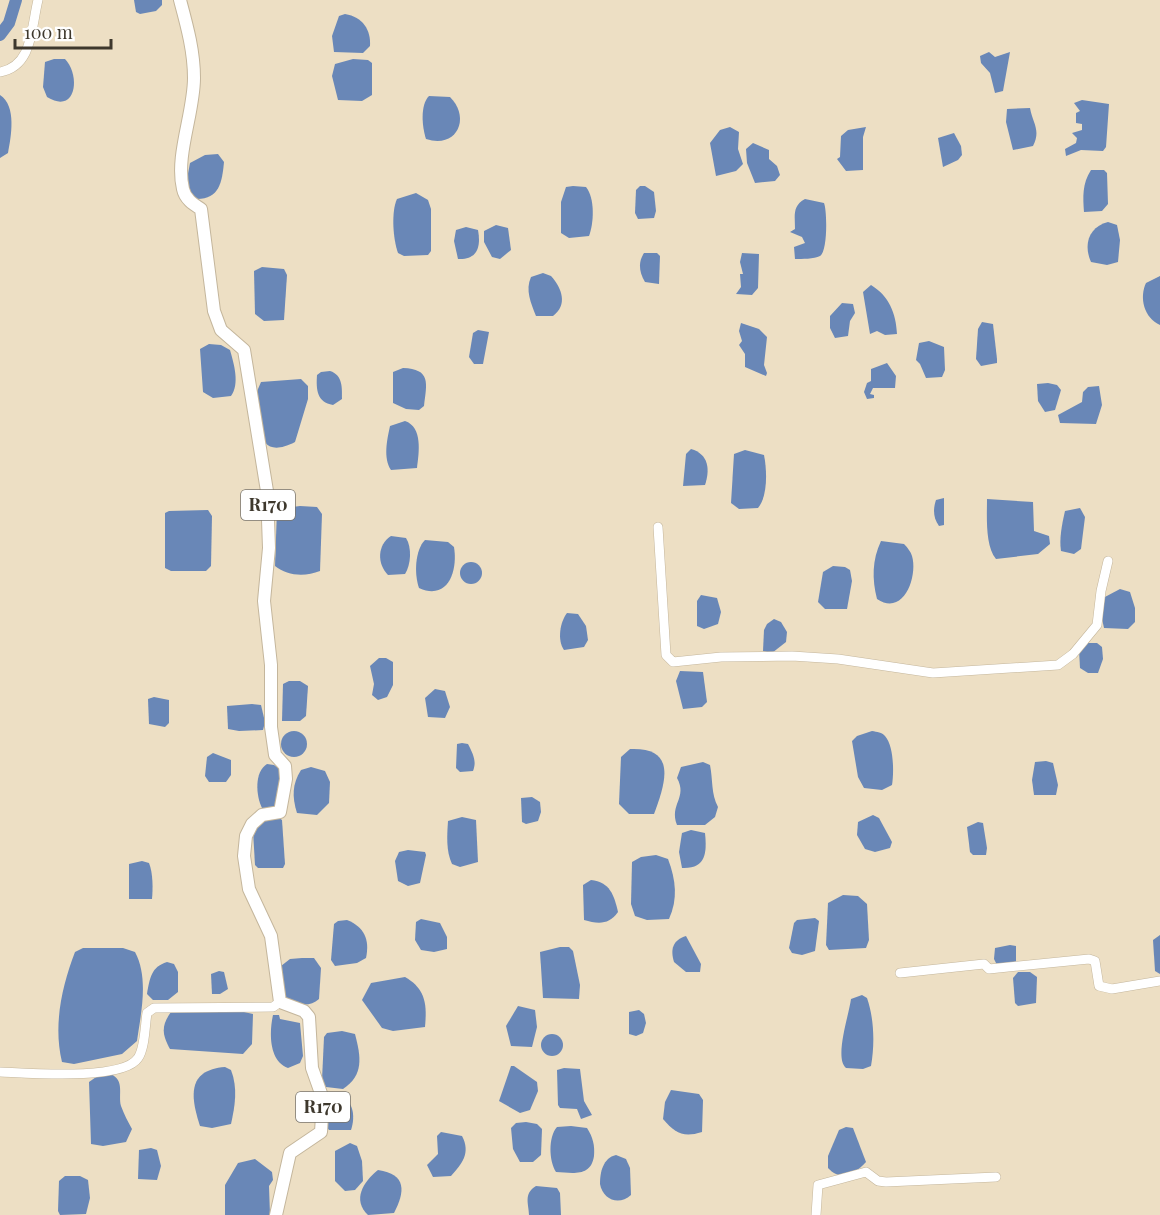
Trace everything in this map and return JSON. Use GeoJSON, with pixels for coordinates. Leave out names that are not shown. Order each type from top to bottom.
{"type":"FeatureCollection","features":[{"type":"Feature","properties":{"kind":"main road","name":"R170"},"geometry":{"type":"LineString","coordinates":[[180,0],[193,56],[194,82],[182,162],[183,189],[188,200],[201,209],[208,282],[220,330],[244,350],[267,491],[269,548],[264,601],[271,665],[271,727],[275,755],[285,766],[286,778],[280,812],[262,816],[252,824],[246,836],[243,856],[249,889],[271,936],[280,1002],[304,1011],[309,1017],[312,1068],[322,1091],[321,1132],[290,1153],[276,1215]]}},
{"type":"Feature","properties":{"kind":"street"},"geometry":{"type":"LineString","coordinates":[[0,72],[12,69],[24,59],[38,0]]}},
{"type":"Feature","properties":{"kind":"street"},"geometry":{"type":"LineString","coordinates":[[658,527],[666,655],[673,662],[721,657],[792,656],[838,659],[933,674],[1058,665],[1073,654],[1097,625],[1101,591],[1108,561]]}},
{"type":"Feature","properties":{"kind":"street"},"geometry":{"type":"LineString","coordinates":[[900,973],[962,965],[984,964],[989,969],[1089,959],[1095,961],[1099,986],[1107,988],[1160,981]]}},
{"type":"Feature","properties":{"kind":"street"},"geometry":{"type":"LineString","coordinates":[[0,1072],[56,1074],[106,1071],[129,1066],[139,1058],[147,1013],[154,1008],[273,1007],[280,1002]]}},
{"type":"Feature","properties":{"kind":"street"},"geometry":{"type":"LineString","coordinates":[[816,1215],[818,1185],[866,1172],[886,1182],[996,1177]]}},
{"type":"Feature","properties":{"kind":"water"},"geometry":{"type":"Polygon","coordinates":[[[134,0],[162,0],[162,5],[156,11],[140,14],[136,12],[134,0]]]}},
{"type":"Feature","properties":{"kind":"water"},"geometry":{"type":"Polygon","coordinates":[[[345,14],[357,18],[365,25],[370,46],[363,53],[334,52],[332,36],[339,16],[345,14]]]}},
{"type":"Feature","properties":{"kind":"water"},"geometry":{"type":"Polygon","coordinates":[[[989,52],[995,57],[1010,52],[1003,91],[995,93],[990,73],[981,63],[980,56],[989,52]]]}},
{"type":"Feature","properties":{"kind":"water"},"geometry":{"type":"Polygon","coordinates":[[[65,59],[73,75],[73,91],[64,101],[47,97],[43,87],[45,62],[65,59]]]}},
{"type":"Feature","properties":{"kind":"water"},"geometry":{"type":"Polygon","coordinates":[[[353,59],[368,60],[372,63],[372,95],[362,101],[338,100],[332,76],[335,64],[353,59]]]}},
{"type":"Feature","properties":{"kind":"water"},"geometry":{"type":"Polygon","coordinates":[[[0,95],[9,106],[12,122],[8,153],[0,158],[0,95]]]}},
{"type":"Feature","properties":{"kind":"water"},"geometry":{"type":"Polygon","coordinates":[[[429,96],[450,97],[456,105],[460,122],[458,130],[446,140],[426,139],[423,110],[429,96]]]}},
{"type":"Feature","properties":{"kind":"water"},"geometry":{"type":"Polygon","coordinates":[[[1082,100],[1109,104],[1106,147],[1103,151],[1081,150],[1066,156],[1065,149],[1076,143],[1077,138],[1072,133],[1082,130],[1082,124],[1076,123],[1076,113],[1080,111],[1074,103],[1082,100]]]}},
{"type":"Feature","properties":{"kind":"water"},"geometry":{"type":"Polygon","coordinates":[[[1030,108],[1036,131],[1033,146],[1013,150],[1006,122],[1007,109],[1030,108]]]}},
{"type":"Feature","properties":{"kind":"water"},"geometry":{"type":"Polygon","coordinates":[[[730,127],[739,132],[738,149],[743,164],[736,171],[716,176],[710,143],[720,130],[730,127]]]}},
{"type":"Feature","properties":{"kind":"water"},"geometry":{"type":"Polygon","coordinates":[[[866,127],[863,137],[863,170],[846,171],[837,159],[840,157],[841,136],[848,130],[866,127]]]}},
{"type":"Feature","properties":{"kind":"water"},"geometry":{"type":"Polygon","coordinates":[[[954,133],[961,146],[962,155],[958,160],[943,167],[938,138],[954,133]]]}},
{"type":"Feature","properties":{"kind":"water"},"geometry":{"type":"Polygon","coordinates":[[[753,143],[769,150],[769,159],[777,166],[780,175],[775,181],[755,183],[747,163],[746,149],[753,143]]]}},
{"type":"Feature","properties":{"kind":"water"},"geometry":{"type":"Polygon","coordinates":[[[218,154],[224,162],[218,189],[209,197],[195,199],[188,193],[187,179],[190,163],[205,155],[218,154]]]}},
{"type":"Feature","properties":{"kind":"water"},"geometry":{"type":"Polygon","coordinates":[[[1091,170],[1104,170],[1107,173],[1108,204],[1102,211],[1084,212],[1083,196],[1091,170]]]}},
{"type":"Feature","properties":{"kind":"water"},"geometry":{"type":"Polygon","coordinates":[[[640,186],[645,186],[654,192],[656,211],[654,218],[638,219],[635,213],[636,190],[640,186]]]}},
{"type":"Feature","properties":{"kind":"water"},"geometry":{"type":"Polygon","coordinates":[[[566,187],[586,187],[591,197],[593,218],[589,236],[569,238],[561,233],[561,202],[566,187]]]}},
{"type":"Feature","properties":{"kind":"water"},"geometry":{"type":"Polygon","coordinates":[[[416,193],[428,200],[431,209],[431,251],[428,255],[404,256],[398,253],[395,240],[393,218],[395,204],[397,199],[416,193]]]}},
{"type":"Feature","properties":{"kind":"water"},"geometry":{"type":"Polygon","coordinates":[[[805,199],[824,203],[826,239],[823,253],[820,256],[795,259],[794,247],[805,243],[802,237],[790,232],[795,229],[796,208],[805,199]]]}},
{"type":"Feature","properties":{"kind":"water"},"geometry":{"type":"Polygon","coordinates":[[[1108,222],[1117,225],[1120,240],[1118,262],[1107,265],[1091,262],[1088,249],[1089,237],[1101,224],[1108,222]]]}},
{"type":"Feature","properties":{"kind":"water"},"geometry":{"type":"Polygon","coordinates":[[[496,225],[508,228],[511,250],[500,259],[492,257],[484,242],[484,231],[496,225]]]}},
{"type":"Feature","properties":{"kind":"water"},"geometry":{"type":"Polygon","coordinates":[[[466,227],[478,230],[477,251],[470,257],[458,259],[454,241],[456,230],[466,227]]]}},
{"type":"Feature","properties":{"kind":"water"},"geometry":{"type":"Polygon","coordinates":[[[644,253],[657,253],[660,256],[659,284],[645,282],[643,278],[640,263],[644,253]]]}},
{"type":"Feature","properties":{"kind":"water"},"geometry":{"type":"Polygon","coordinates":[[[742,253],[759,254],[758,288],[752,295],[736,294],[741,287],[740,274],[743,274],[740,262],[742,253]]]}},
{"type":"Feature","properties":{"kind":"water"},"geometry":{"type":"Polygon","coordinates":[[[262,267],[284,269],[287,275],[284,320],[264,321],[255,314],[254,271],[262,267]]]}},
{"type":"Feature","properties":{"kind":"water"},"geometry":{"type":"Polygon","coordinates":[[[543,273],[551,276],[562,296],[561,307],[553,316],[536,316],[529,296],[531,277],[543,273]]]}},
{"type":"Feature","properties":{"kind":"water"},"geometry":{"type":"Polygon","coordinates":[[[1160,276],[1160,325],[1147,313],[1143,295],[1146,283],[1160,276]]]}},
{"type":"Feature","properties":{"kind":"water"},"geometry":{"type":"Polygon","coordinates":[[[871,285],[887,300],[895,319],[897,334],[885,335],[877,331],[870,334],[863,292],[871,285]]]}},
{"type":"Feature","properties":{"kind":"water"},"geometry":{"type":"Polygon","coordinates":[[[842,303],[853,304],[855,313],[850,321],[848,336],[835,338],[830,328],[830,316],[842,303]]]}},
{"type":"Feature","properties":{"kind":"water"},"geometry":{"type":"Polygon","coordinates":[[[982,322],[993,324],[997,363],[981,366],[976,359],[978,329],[982,322]]]}},
{"type":"Feature","properties":{"kind":"water"},"geometry":{"type":"Polygon","coordinates":[[[741,323],[759,329],[767,337],[764,365],[766,376],[745,367],[745,354],[739,345],[742,341],[739,331],[741,323]]]}},
{"type":"Feature","properties":{"kind":"water"},"geometry":{"type":"Polygon","coordinates":[[[478,330],[489,332],[483,364],[474,364],[469,357],[473,333],[478,330]]]}},
{"type":"Feature","properties":{"kind":"water"},"geometry":{"type":"Polygon","coordinates":[[[929,341],[944,347],[945,370],[942,377],[926,378],[916,360],[919,343],[929,341]]]}},
{"type":"Feature","properties":{"kind":"water"},"geometry":{"type":"Polygon","coordinates":[[[209,344],[221,345],[230,350],[236,380],[231,396],[213,398],[203,392],[200,349],[209,344]]]}},
{"type":"Feature","properties":{"kind":"water"},"geometry":{"type":"Polygon","coordinates":[[[887,363],[896,376],[895,388],[873,388],[870,394],[874,395],[874,398],[867,399],[864,392],[867,383],[871,381],[871,369],[887,363]]]}},
{"type":"Feature","properties":{"kind":"water"},"geometry":{"type":"Polygon","coordinates":[[[403,368],[419,371],[425,379],[424,406],[419,410],[406,409],[393,403],[393,372],[403,368]]]}},
{"type":"Feature","properties":{"kind":"water"},"geometry":{"type":"Polygon","coordinates":[[[330,371],[340,379],[342,386],[342,399],[333,405],[321,398],[317,386],[317,375],[330,371]]]}},
{"type":"Feature","properties":{"kind":"water"},"geometry":{"type":"Polygon","coordinates":[[[301,379],[308,386],[308,399],[295,442],[282,447],[273,447],[267,444],[262,437],[255,396],[261,382],[301,379]]]}},
{"type":"Feature","properties":{"kind":"water"},"geometry":{"type":"Polygon","coordinates":[[[1037,384],[1057,385],[1061,390],[1055,410],[1045,412],[1038,401],[1037,384]]]}},
{"type":"Feature","properties":{"kind":"water"},"geometry":{"type":"Polygon","coordinates":[[[1099,386],[1102,405],[1096,424],[1060,423],[1058,415],[1082,402],[1083,392],[1088,387],[1099,386]]]}},
{"type":"Feature","properties":{"kind":"water"},"geometry":{"type":"Polygon","coordinates":[[[405,421],[411,424],[417,435],[419,448],[417,468],[391,470],[386,454],[390,426],[405,421]]]}},
{"type":"Feature","properties":{"kind":"water"},"geometry":{"type":"Polygon","coordinates":[[[691,449],[697,451],[707,463],[705,485],[683,486],[686,454],[691,449]]]}},
{"type":"Feature","properties":{"kind":"water"},"geometry":{"type":"Polygon","coordinates":[[[745,450],[764,455],[765,490],[758,508],[739,509],[731,503],[734,454],[745,450]]]}},
{"type":"Feature","properties":{"kind":"water"},"geometry":{"type":"Polygon","coordinates":[[[944,498],[944,525],[939,526],[934,507],[936,500],[944,498]]]}},
{"type":"Feature","properties":{"kind":"water"},"geometry":{"type":"Polygon","coordinates":[[[987,499],[1033,502],[1034,531],[1049,536],[1050,544],[1038,554],[996,559],[988,539],[987,499]]]}},
{"type":"Feature","properties":{"kind":"water"},"geometry":{"type":"Polygon","coordinates":[[[300,506],[317,507],[322,514],[320,571],[302,575],[285,572],[275,566],[277,509],[300,506]]]}},
{"type":"Feature","properties":{"kind":"water"},"geometry":{"type":"Polygon","coordinates":[[[1080,508],[1085,517],[1081,549],[1074,554],[1061,551],[1065,511],[1080,508]]]}},
{"type":"Feature","properties":{"kind":"water"},"geometry":{"type":"Polygon","coordinates":[[[208,510],[212,516],[211,566],[206,571],[171,571],[165,568],[165,513],[208,510]]]}},
{"type":"Feature","properties":{"kind":"water"},"geometry":{"type":"Polygon","coordinates":[[[391,536],[406,538],[408,542],[410,556],[405,574],[388,575],[382,566],[381,549],[391,536]]]}},
{"type":"Feature","properties":{"kind":"water"},"geometry":{"type":"Polygon","coordinates":[[[425,540],[448,542],[454,547],[452,574],[444,587],[437,590],[429,591],[419,588],[417,582],[417,556],[425,540]]]}},
{"type":"Feature","properties":{"kind":"water"},"geometry":{"type":"Polygon","coordinates":[[[881,541],[904,544],[912,556],[911,583],[902,599],[895,603],[877,599],[874,570],[881,541]]]}},
{"type":"Feature","properties":{"kind":"water"},"geometry":{"type":"Polygon","coordinates":[[[471,562],[479,565],[482,573],[479,581],[471,584],[463,581],[460,573],[463,565],[471,562]]]}},
{"type":"Feature","properties":{"kind":"water"},"geometry":{"type":"Polygon","coordinates":[[[833,566],[850,570],[852,581],[847,609],[825,609],[818,602],[823,572],[833,566]]]}},
{"type":"Feature","properties":{"kind":"water"},"geometry":{"type":"Polygon","coordinates":[[[1120,589],[1130,592],[1135,608],[1135,622],[1128,629],[1104,628],[1101,614],[1103,598],[1120,589]]]}},
{"type":"Feature","properties":{"kind":"water"},"geometry":{"type":"Polygon","coordinates":[[[701,595],[717,598],[721,612],[718,624],[704,629],[697,626],[697,601],[701,595]]]}},
{"type":"Feature","properties":{"kind":"water"},"geometry":{"type":"Polygon","coordinates":[[[567,613],[578,614],[586,626],[588,640],[584,647],[564,650],[562,646],[560,631],[567,613]]]}},
{"type":"Feature","properties":{"kind":"water"},"geometry":{"type":"Polygon","coordinates":[[[774,619],[781,622],[787,632],[786,642],[772,653],[763,651],[764,630],[767,624],[774,619]]]}},
{"type":"Feature","properties":{"kind":"water"},"geometry":{"type":"Polygon","coordinates":[[[1088,643],[1097,643],[1102,647],[1103,659],[1098,673],[1088,673],[1080,668],[1079,650],[1088,643]]]}},
{"type":"Feature","properties":{"kind":"water"},"geometry":{"type":"Polygon","coordinates":[[[379,658],[386,658],[393,662],[393,685],[387,697],[378,700],[372,695],[374,684],[370,666],[379,658]]]}},
{"type":"Feature","properties":{"kind":"water"},"geometry":{"type":"Polygon","coordinates":[[[680,671],[703,672],[707,702],[702,707],[683,709],[676,681],[680,671]]]}},
{"type":"Feature","properties":{"kind":"water"},"geometry":{"type":"Polygon","coordinates":[[[289,681],[300,681],[308,686],[306,716],[300,721],[282,721],[283,684],[289,681]]]}},
{"type":"Feature","properties":{"kind":"water"},"geometry":{"type":"Polygon","coordinates":[[[435,689],[445,691],[450,707],[445,718],[428,717],[425,698],[435,689]]]}},
{"type":"Feature","properties":{"kind":"water"},"geometry":{"type":"Polygon","coordinates":[[[154,697],[169,700],[169,723],[165,727],[149,724],[148,699],[154,697]]]}},
{"type":"Feature","properties":{"kind":"water"},"geometry":{"type":"Polygon","coordinates":[[[261,705],[265,722],[263,730],[228,729],[227,706],[261,705]]]}},
{"type":"Feature","properties":{"kind":"water"},"geometry":{"type":"Polygon","coordinates":[[[294,731],[303,735],[307,744],[303,753],[294,757],[285,753],[281,744],[285,735],[294,731]]]}},
{"type":"Feature","properties":{"kind":"water"},"geometry":{"type":"Polygon","coordinates":[[[872,731],[885,736],[892,753],[892,785],[882,790],[864,788],[858,777],[852,741],[857,736],[872,731]]]}},
{"type":"Feature","properties":{"kind":"water"},"geometry":{"type":"Polygon","coordinates":[[[457,744],[468,744],[473,754],[475,764],[473,771],[460,772],[456,768],[457,744]]]}},
{"type":"Feature","properties":{"kind":"water"},"geometry":{"type":"Polygon","coordinates":[[[630,749],[645,750],[655,754],[661,760],[664,779],[654,814],[629,814],[619,804],[621,757],[630,749]]]}},
{"type":"Feature","properties":{"kind":"water"},"geometry":{"type":"Polygon","coordinates":[[[213,753],[231,760],[231,775],[226,782],[209,782],[205,776],[207,757],[213,753]]]}},
{"type":"Feature","properties":{"kind":"water"},"geometry":{"type":"Polygon","coordinates":[[[703,762],[710,765],[713,792],[718,807],[715,817],[705,825],[677,825],[675,812],[681,791],[677,778],[681,767],[703,762]]]}},
{"type":"Feature","properties":{"kind":"water"},"geometry":{"type":"Polygon","coordinates":[[[1035,762],[1053,763],[1058,785],[1056,795],[1034,795],[1032,780],[1035,762]]]}},
{"type":"Feature","properties":{"kind":"water"},"geometry":{"type":"Polygon","coordinates":[[[267,764],[274,765],[281,770],[284,782],[274,809],[262,808],[258,797],[258,778],[267,764]]]}},
{"type":"Feature","properties":{"kind":"water"},"geometry":{"type":"Polygon","coordinates":[[[311,767],[325,771],[330,782],[329,803],[317,815],[297,813],[294,802],[294,786],[298,775],[301,770],[311,767]]]}},
{"type":"Feature","properties":{"kind":"water"},"geometry":{"type":"Polygon","coordinates":[[[532,797],[540,802],[541,812],[538,821],[526,824],[522,822],[521,798],[532,797]]]}},
{"type":"Feature","properties":{"kind":"water"},"geometry":{"type":"Polygon","coordinates":[[[873,815],[879,818],[892,842],[890,848],[875,852],[865,849],[857,835],[858,822],[873,815]]]}},
{"type":"Feature","properties":{"kind":"water"},"geometry":{"type":"Polygon","coordinates":[[[278,817],[282,820],[285,864],[283,868],[258,868],[255,865],[253,831],[260,821],[278,817]]]}},
{"type":"Feature","properties":{"kind":"water"},"geometry":{"type":"Polygon","coordinates":[[[462,817],[476,820],[478,862],[460,867],[452,864],[450,859],[447,832],[448,821],[462,817]]]}},
{"type":"Feature","properties":{"kind":"water"},"geometry":{"type":"Polygon","coordinates":[[[978,822],[983,823],[986,855],[973,855],[970,852],[967,827],[978,822]]]}},
{"type":"Feature","properties":{"kind":"water"},"geometry":{"type":"Polygon","coordinates":[[[691,830],[705,833],[705,853],[696,866],[682,868],[679,852],[682,833],[691,830]]]}},
{"type":"Feature","properties":{"kind":"water"},"geometry":{"type":"Polygon","coordinates":[[[408,850],[425,852],[426,855],[420,883],[408,886],[398,881],[395,861],[399,852],[408,850]]]}},
{"type":"Feature","properties":{"kind":"water"},"geometry":{"type":"Polygon","coordinates":[[[656,855],[668,859],[673,874],[675,897],[669,919],[647,920],[635,916],[631,904],[632,862],[641,857],[656,855]]]}},
{"type":"Feature","properties":{"kind":"water"},"geometry":{"type":"Polygon","coordinates":[[[142,861],[149,863],[152,899],[129,899],[129,864],[142,861]]]}},
{"type":"Feature","properties":{"kind":"water"},"geometry":{"type":"Polygon","coordinates":[[[591,880],[603,883],[615,900],[618,912],[607,921],[599,923],[584,920],[583,885],[591,880]]]}},
{"type":"Feature","properties":{"kind":"water"},"geometry":{"type":"Polygon","coordinates":[[[843,895],[858,896],[867,904],[869,940],[866,948],[829,950],[826,945],[828,903],[843,895]]]}},
{"type":"Feature","properties":{"kind":"water"},"geometry":{"type":"Polygon","coordinates":[[[815,918],[819,921],[815,951],[802,955],[792,953],[789,948],[794,923],[797,920],[815,918]]]}},
{"type":"Feature","properties":{"kind":"water"},"geometry":{"type":"Polygon","coordinates":[[[421,919],[440,923],[447,937],[447,949],[434,952],[421,950],[415,940],[416,922],[421,919]]]}},
{"type":"Feature","properties":{"kind":"water"},"geometry":{"type":"Polygon","coordinates":[[[347,920],[362,930],[367,945],[366,958],[357,963],[335,966],[331,960],[334,924],[347,920]]]}},
{"type":"Feature","properties":{"kind":"water"},"geometry":{"type":"Polygon","coordinates":[[[1160,935],[1160,974],[1155,971],[1153,940],[1160,935]]]}},
{"type":"Feature","properties":{"kind":"water"},"geometry":{"type":"Polygon","coordinates":[[[686,936],[701,964],[700,972],[686,972],[674,962],[672,953],[675,943],[686,936]]]}},
{"type":"Feature","properties":{"kind":"water"},"geometry":{"type":"Polygon","coordinates":[[[1016,946],[1016,962],[997,965],[994,959],[995,948],[1016,946]]]}},
{"type":"Feature","properties":{"kind":"water"},"geometry":{"type":"Polygon","coordinates":[[[569,947],[573,951],[580,985],[579,999],[543,998],[540,952],[569,947]]]}},
{"type":"Feature","properties":{"kind":"water"},"geometry":{"type":"Polygon","coordinates":[[[83,948],[123,948],[135,952],[142,973],[143,996],[137,1041],[122,1054],[74,1064],[62,1062],[58,1034],[60,1006],[75,952],[83,948]]]}},
{"type":"Feature","properties":{"kind":"water"},"geometry":{"type":"Polygon","coordinates":[[[314,958],[321,968],[319,999],[306,1005],[283,996],[281,966],[290,959],[314,958]]]}},
{"type":"Feature","properties":{"kind":"water"},"geometry":{"type":"Polygon","coordinates":[[[167,962],[174,964],[178,972],[178,992],[168,1000],[153,1000],[147,994],[150,978],[154,970],[167,962]]]}},
{"type":"Feature","properties":{"kind":"water"},"geometry":{"type":"Polygon","coordinates":[[[224,972],[228,989],[220,994],[212,994],[211,974],[224,972]]]}},
{"type":"Feature","properties":{"kind":"water"},"geometry":{"type":"Polygon","coordinates":[[[1018,972],[1030,972],[1037,977],[1036,1003],[1018,1006],[1015,1003],[1013,978],[1018,972]]]}},
{"type":"Feature","properties":{"kind":"water"},"geometry":{"type":"Polygon","coordinates":[[[405,977],[417,987],[424,998],[425,1027],[393,1031],[382,1028],[362,1000],[371,983],[405,977]]]}},
{"type":"Feature","properties":{"kind":"water"},"geometry":{"type":"Polygon","coordinates":[[[862,995],[867,998],[872,1023],[871,1066],[863,1069],[846,1068],[841,1055],[851,999],[862,995]]]}},
{"type":"Feature","properties":{"kind":"water"},"geometry":{"type":"Polygon","coordinates":[[[518,1006],[535,1010],[537,1027],[532,1047],[511,1046],[506,1026],[518,1006]]]}},
{"type":"Feature","properties":{"kind":"water"},"geometry":{"type":"Polygon","coordinates":[[[235,1010],[253,1014],[252,1044],[243,1054],[170,1049],[164,1030],[171,1012],[235,1010]]]}},
{"type":"Feature","properties":{"kind":"water"},"geometry":{"type":"Polygon","coordinates":[[[639,1010],[644,1014],[646,1023],[643,1033],[636,1036],[629,1034],[629,1012],[639,1010]]]}},
{"type":"Feature","properties":{"kind":"water"},"geometry":{"type":"Polygon","coordinates":[[[273,1015],[279,1015],[280,1019],[300,1023],[303,1056],[300,1063],[288,1068],[277,1059],[272,1046],[273,1015]]]}},
{"type":"Feature","properties":{"kind":"water"},"geometry":{"type":"Polygon","coordinates":[[[342,1031],[355,1034],[359,1050],[358,1072],[350,1084],[343,1089],[326,1087],[322,1080],[324,1037],[327,1033],[342,1031]]]}},
{"type":"Feature","properties":{"kind":"water"},"geometry":{"type":"Polygon","coordinates":[[[552,1034],[560,1037],[563,1045],[560,1053],[552,1056],[544,1053],[541,1045],[544,1037],[552,1034]]]}},
{"type":"Feature","properties":{"kind":"water"},"geometry":{"type":"Polygon","coordinates":[[[511,1066],[537,1082],[538,1091],[530,1110],[520,1113],[499,1101],[511,1066]]]}},
{"type":"Feature","properties":{"kind":"water"},"geometry":{"type":"Polygon","coordinates":[[[225,1067],[231,1070],[235,1084],[235,1104],[231,1124],[212,1128],[200,1126],[195,1105],[195,1087],[203,1074],[212,1069],[225,1067]]]}},
{"type":"Feature","properties":{"kind":"water"},"geometry":{"type":"Polygon","coordinates":[[[580,1069],[584,1101],[592,1115],[581,1119],[577,1109],[560,1108],[558,1105],[557,1070],[580,1069]]]}},
{"type":"Feature","properties":{"kind":"water"},"geometry":{"type":"Polygon","coordinates":[[[111,1074],[120,1084],[121,1106],[132,1129],[126,1142],[103,1146],[91,1144],[89,1082],[99,1075],[111,1074]]]}},
{"type":"Feature","properties":{"kind":"water"},"geometry":{"type":"Polygon","coordinates":[[[671,1090],[699,1094],[703,1100],[702,1132],[680,1133],[671,1128],[663,1119],[665,1102],[671,1090]]]}},
{"type":"Feature","properties":{"kind":"water"},"geometry":{"type":"Polygon","coordinates":[[[336,1094],[350,1103],[353,1113],[351,1130],[329,1130],[326,1126],[326,1097],[336,1094]]]}},
{"type":"Feature","properties":{"kind":"water"},"geometry":{"type":"Polygon","coordinates":[[[516,1123],[537,1124],[542,1129],[541,1155],[533,1162],[520,1162],[513,1149],[511,1128],[516,1123]]]}},
{"type":"Feature","properties":{"kind":"water"},"geometry":{"type":"Polygon","coordinates":[[[557,1127],[587,1128],[589,1131],[594,1149],[592,1163],[585,1171],[556,1172],[551,1156],[552,1137],[557,1127]]]}},
{"type":"Feature","properties":{"kind":"water"},"geometry":{"type":"Polygon","coordinates":[[[846,1127],[853,1128],[866,1162],[853,1173],[838,1175],[828,1168],[828,1156],[839,1130],[846,1127]]]}},
{"type":"Feature","properties":{"kind":"water"},"geometry":{"type":"Polygon","coordinates":[[[441,1132],[462,1136],[466,1148],[462,1163],[451,1176],[433,1177],[427,1165],[438,1154],[437,1136],[441,1132]]]}},
{"type":"Feature","properties":{"kind":"water"},"geometry":{"type":"Polygon","coordinates":[[[350,1143],[357,1146],[362,1161],[363,1181],[355,1190],[345,1191],[335,1181],[335,1151],[350,1143]]]}},
{"type":"Feature","properties":{"kind":"water"},"geometry":{"type":"Polygon","coordinates":[[[151,1148],[157,1150],[161,1166],[157,1180],[138,1179],[139,1150],[151,1148]]]}},
{"type":"Feature","properties":{"kind":"water"},"geometry":{"type":"Polygon","coordinates":[[[616,1155],[626,1159],[630,1168],[631,1195],[617,1201],[604,1194],[600,1184],[603,1166],[608,1159],[616,1155]]]}},
{"type":"Feature","properties":{"kind":"water"},"geometry":{"type":"Polygon","coordinates":[[[255,1159],[272,1172],[273,1180],[269,1186],[270,1215],[225,1215],[225,1185],[238,1163],[255,1159]]]}},
{"type":"Feature","properties":{"kind":"water"},"geometry":{"type":"Polygon","coordinates":[[[378,1170],[394,1175],[399,1180],[400,1198],[394,1213],[368,1215],[361,1203],[361,1191],[378,1170]]]}},
{"type":"Feature","properties":{"kind":"water"},"geometry":{"type":"Polygon","coordinates":[[[65,1176],[80,1176],[88,1180],[90,1198],[86,1214],[60,1215],[58,1211],[59,1181],[65,1176]]]}},
{"type":"Feature","properties":{"kind":"water"},"geometry":{"type":"Polygon","coordinates":[[[536,1186],[557,1188],[560,1193],[561,1215],[529,1215],[528,1196],[536,1186]]]}},
{"type":"Feature","properties":{"kind":"waterway"},"geometry":{"type":"LineString","coordinates":[[0,35],[9,23],[16,0]]}}]}
